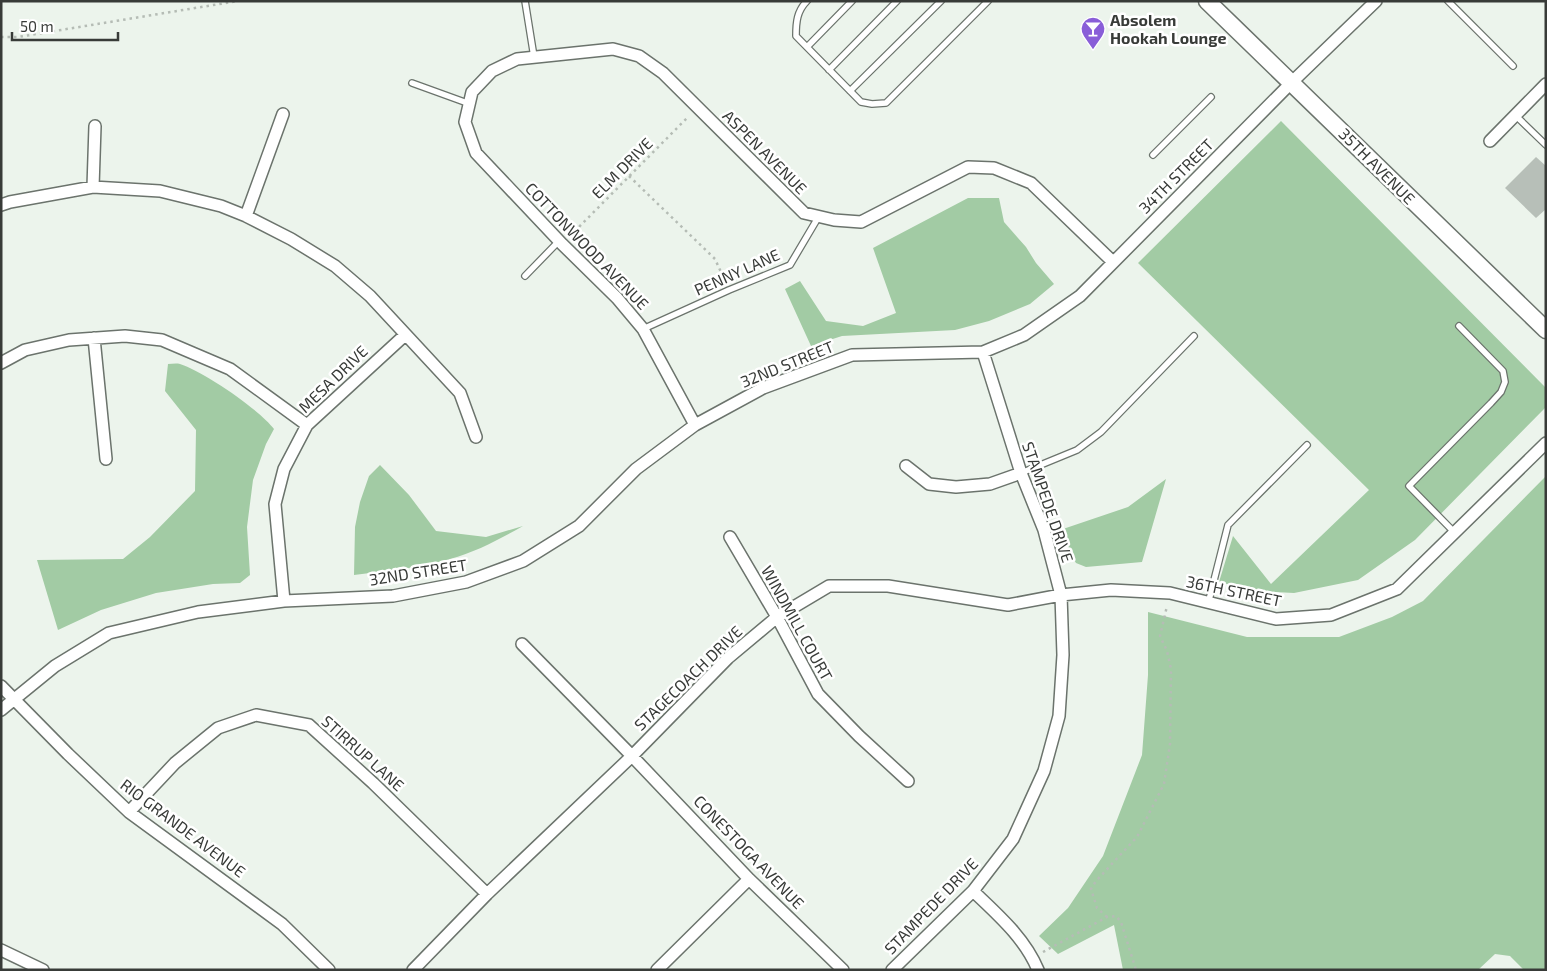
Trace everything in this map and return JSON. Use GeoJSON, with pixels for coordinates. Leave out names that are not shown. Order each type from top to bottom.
{"type":"FeatureCollection","features":[{"type":"Feature","properties":{"kind":"main road","name":"35TH AVENUE"},"geometry":{"type":"LineString","coordinates":[[1207,1],[1546,330]]}},
{"type":"Feature","properties":{"kind":"street","name":"34TH STREET"},"geometry":{"type":"LineString","coordinates":[[983,352],[1024,335],[1080,296],[1292,82],[1376,1]]}},
{"type":"Feature","properties":{"kind":"street","name":"ASPEN AVENUE"},"geometry":{"type":"LineString","coordinates":[[465,122],[472,92],[492,71],[517,59],[613,49],[639,56],[662,73],[804,213],[834,220],[861,222],[968,167],[994,168],[1031,183],[1113,262]]}},
{"type":"Feature","properties":{"kind":"street"},"geometry":{"type":"LineString","coordinates":[[1490,141],[1545,86]]}},
{"type":"Feature","properties":{"kind":"street"},"geometry":{"type":"LineString","coordinates":[[246,216],[283,114]]}},
{"type":"Feature","properties":{"kind":"street","name":"COTTONWOOD AVENUE"},"geometry":{"type":"LineString","coordinates":[[465,122],[476,154],[560,242],[617,298],[643,329],[695,425]]}},
{"type":"Feature","properties":{"kind":"street"},"geometry":{"type":"LineString","coordinates":[[93,187],[95,126]]}},
{"type":"Feature","properties":{"kind":"street"},"geometry":{"type":"LineString","coordinates":[[1,205],[93,187],[160,191],[221,206],[246,216],[291,239],[335,266],[370,296],[460,393],[476,437]]}},
{"type":"Feature","properties":{"kind":"street","name":"MESA DRIVE"},"geometry":{"type":"LineString","coordinates":[[284,600],[275,504],[284,468],[308,425],[405,335]]}},
{"type":"Feature","properties":{"kind":"street"},"geometry":{"type":"LineString","coordinates":[[1,363],[25,350],[69,340],[125,336],[162,340],[204,356],[230,369],[308,425]]}},
{"type":"Feature","properties":{"kind":"street"},"geometry":{"type":"LineString","coordinates":[[94,338],[106,459]]}},
{"type":"Feature","properties":{"kind":"street","name":"32ND STREET"},"geometry":{"type":"LineString","coordinates":[[1,710],[55,666],[108,633],[198,612],[284,600],[393,596],[466,582],[523,561],[579,526],[636,470],[695,425],[763,388],[852,355],[983,352]]}},
{"type":"Feature","properties":{"kind":"street","name":"STAMPEDE DRIVE"},"geometry":{"type":"LineString","coordinates":[[892,970],[973,890],[1013,838],[1044,771],[1059,716],[1063,655],[1061,595],[1044,530],[1021,473],[983,352]]}},
{"type":"Feature","properties":{"kind":"street","name":"36TH STREET"},"geometry":{"type":"LineString","coordinates":[[1061,595],[1111,590],[1170,593],[1208,604],[1276,619],[1331,616],[1397,589],[1546,443]]}},
{"type":"Feature","properties":{"kind":"street"},"geometry":{"type":"LineString","coordinates":[[906,466],[929,484],[956,487],[990,484],[1021,473]]}},
{"type":"Feature","properties":{"kind":"street","name":"WINDMILL COURT"},"geometry":{"type":"LineString","coordinates":[[730,537],[777,617],[818,694],[908,781]]}},
{"type":"Feature","properties":{"kind":"street","name":"STAGECOACH DRIVE"},"geometry":{"type":"LineString","coordinates":[[413,970],[487,894],[632,756],[728,658],[777,617],[829,586],[888,586],[1008,605],[1061,595]]}},
{"type":"Feature","properties":{"kind":"street","name":"CONESTOGA AVENUE"},"geometry":{"type":"LineString","coordinates":[[522,644],[749,878],[843,970]]}},
{"type":"Feature","properties":{"kind":"street","name":"RIO GRANDE AVENUE"},"geometry":{"type":"LineString","coordinates":[[1,686],[129,812],[282,924],[329,970]]}},
{"type":"Feature","properties":{"kind":"street","name":"STIRRUP LANE"},"geometry":{"type":"LineString","coordinates":[[129,812],[175,763],[218,728],[256,715],[309,725],[374,783],[487,894]]}},
{"type":"Feature","properties":{"kind":"street"},"geometry":{"type":"LineString","coordinates":[[657,970],[749,878]]}},
{"type":"Feature","properties":{"kind":"street"},"geometry":{"type":"LineString","coordinates":[[973,890],[1006,922],[1033,957],[1038,970]]}},
{"type":"Feature","properties":{"kind":"street"},"geometry":{"type":"LineString","coordinates":[[1,950],[43,970]]}},
{"type":"Feature","properties":{"kind":"lane"},"geometry":{"type":"LineString","coordinates":[[525,1],[534,57]]}},
{"type":"Feature","properties":{"kind":"lane"},"geometry":{"type":"LineString","coordinates":[[807,1],[801,7],[796,21],[796,36],[861,102],[872,104],[886,104],[988,1]]}},
{"type":"Feature","properties":{"kind":"lane"},"geometry":{"type":"LineString","coordinates":[[807,47],[852,1]]}},
{"type":"Feature","properties":{"kind":"lane"},"geometry":{"type":"LineString","coordinates":[[829,70],[897,1]]}},
{"type":"Feature","properties":{"kind":"lane"},"geometry":{"type":"LineString","coordinates":[[850,91],[941,1]]}},
{"type":"Feature","properties":{"kind":"lane"},"geometry":{"type":"LineString","coordinates":[[1448,1],[1513,66]]}},
{"type":"Feature","properties":{"kind":"lane"},"geometry":{"type":"LineString","coordinates":[[412,83],[470,104]]}},
{"type":"Feature","properties":{"kind":"lane"},"geometry":{"type":"LineString","coordinates":[[1153,155],[1211,97]]}},
{"type":"Feature","properties":{"kind":"lane"},"geometry":{"type":"LineString","coordinates":[[1514,115],[1546,145]]}},
{"type":"Feature","properties":{"kind":"lane","name":"PENNY LANE"},"geometry":{"type":"LineString","coordinates":[[643,329],[790,265],[819,216]]}},
{"type":"Feature","properties":{"kind":"lane"},"geometry":{"type":"LineString","coordinates":[[525,276],[560,242]]}},
{"type":"Feature","properties":{"kind":"lane"},"geometry":{"type":"LineString","coordinates":[[1455,533],[1409,486],[1491,403],[1501,392],[1505,382],[1503,371],[1459,326]]}},
{"type":"Feature","properties":{"kind":"lane"},"geometry":{"type":"LineString","coordinates":[[1021,473],[1077,450],[1101,432],[1194,336]]}},
{"type":"Feature","properties":{"kind":"lane"},"geometry":{"type":"LineString","coordinates":[[1208,604],[1228,525],[1307,445]]}},
{"type":"Feature","properties":{"kind":"path"},"geometry":{"type":"LineString","coordinates":[[1,38],[18,37],[238,1]]}},
{"type":"Feature","properties":{"kind":"path","name":"ELM DRIVE"},"geometry":{"type":"LineString","coordinates":[[560,242],[698,108]]}},
{"type":"Feature","properties":{"kind":"path"},"geometry":{"type":"LineString","coordinates":[[629,176],[715,259],[729,290]]}},
{"type":"Feature","properties":{"kind":"path"},"geometry":{"type":"LineString","coordinates":[[1106,917],[1097,908],[1091,889],[1137,836],[1164,784],[1170,744],[1171,669],[1167,651],[1160,636],[1170,593]]}},
{"type":"Feature","properties":{"kind":"path"},"geometry":{"type":"LineString","coordinates":[[1033,957],[1106,917],[1116,916],[1121,922],[1136,970]]}},
{"type":"Feature","properties":{"kind":"green space"},"geometry":{"type":"Polygon","coordinates":[[[1281,121],[1546,388],[1546,407],[1415,540],[1358,580],[1294,593],[1255,591],[1219,582],[1233,536],[1271,584],[1369,490],[1138,263],[1281,121]]]}},
{"type":"Feature","properties":{"kind":"green space"},"geometry":{"type":"Polygon","coordinates":[[[968,198],[999,198],[1004,222],[1054,284],[1030,304],[989,321],[955,330],[842,336],[811,346],[785,289],[800,281],[826,321],[863,326],[896,313],[873,248],[968,198]]]}},
{"type":"Feature","properties":{"kind":"green space"},"geometry":{"type":"Polygon","coordinates":[[[168,364],[180,364],[202,374],[244,402],[274,429],[266,444],[253,480],[247,527],[250,575],[240,583],[213,584],[156,593],[101,610],[58,630],[37,560],[123,559],[150,537],[195,491],[196,430],[165,391],[168,364]]]}},
{"type":"Feature","properties":{"kind":"green space"},"geometry":{"type":"Polygon","coordinates":[[[380,465],[409,495],[436,531],[486,537],[523,526],[478,549],[450,559],[414,567],[354,575],[355,527],[360,502],[369,476],[380,465]]]}},
{"type":"Feature","properties":{"kind":"green space"},"geometry":{"type":"Polygon","coordinates":[[[1546,476],[1546,970],[1524,970],[1510,956],[1495,954],[1478,970],[1123,970],[1114,925],[1058,954],[1039,936],[1068,908],[1103,856],[1142,755],[1148,675],[1148,612],[1247,637],[1339,637],[1392,617],[1423,601],[1546,476]]]}},
{"type":"Feature","properties":{"kind":"green space"},"geometry":{"type":"Polygon","coordinates":[[[1166,479],[1142,562],[1086,567],[1076,563],[1071,555],[1063,529],[1128,507],[1166,479]]]}},
{"type":"Feature","properties":{"kind":"building"},"geometry":{"type":"Polygon","coordinates":[[[1536,157],[1546,166],[1546,209],[1536,218],[1505,188],[1536,157]]]}},
{"type":"Feature","properties":{"kind":"place","name":"Absolem Hookah Lounge"},"geometry":{"type":"Point","coordinates":[1093,50]}}]}
